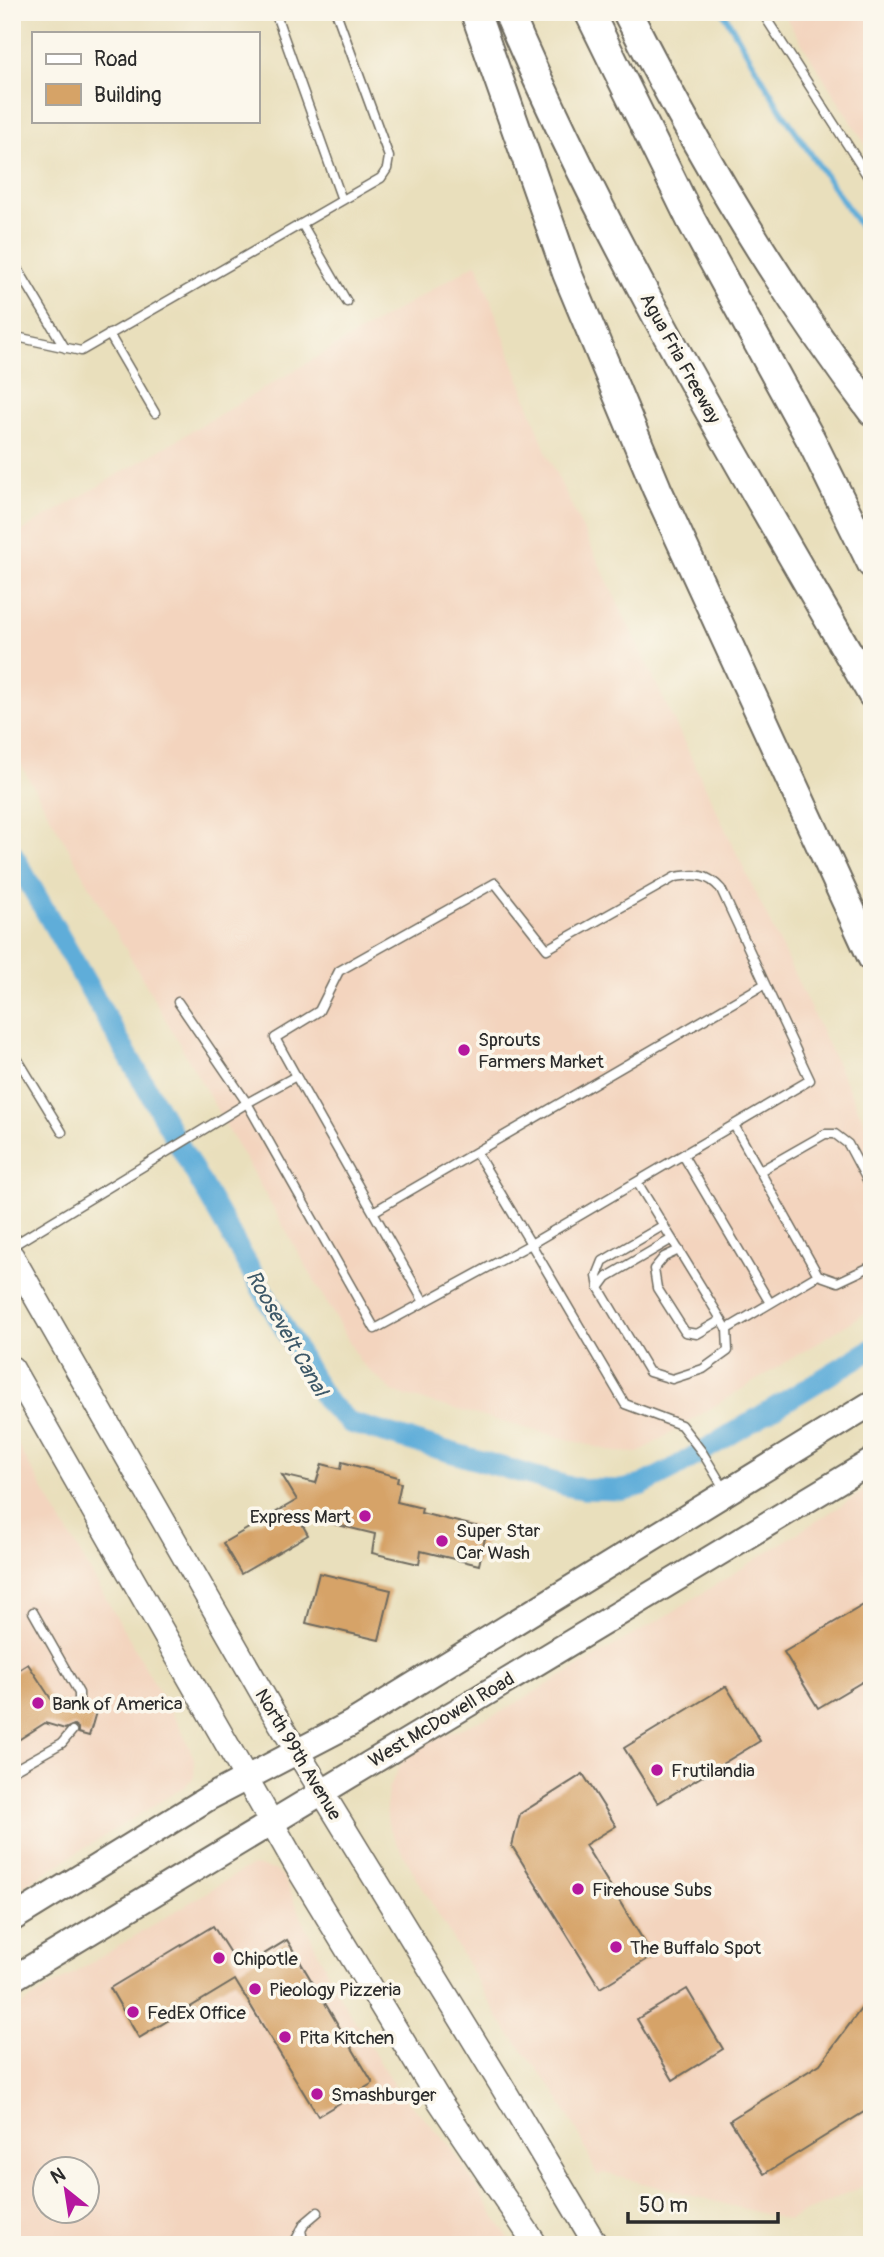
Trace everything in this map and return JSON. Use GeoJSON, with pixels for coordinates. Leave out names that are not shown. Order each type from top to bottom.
{"type":"FeatureCollection","features":[{"type":"Feature","properties":{"kind":"highway"},"geometry":{"type":"LineString","coordinates":[[475,12],[567,273],[657,489],[872,957]]}},
{"type":"Feature","properties":{"kind":"highway","name":"Agua Fria Freeway"},"geometry":{"type":"LineString","coordinates":[[508,12],[617,241],[683,363],[872,694]]}},
{"type":"Feature","properties":{"kind":"highway"},"geometry":{"type":"LineString","coordinates":[[589,12],[691,220],[811,440],[872,564]]}},
{"type":"Feature","properties":{"kind":"highway"},"geometry":{"type":"LineString","coordinates":[[627,12],[676,109],[777,279],[872,411]]}},
{"type":"Feature","properties":{"kind":"highway"},"geometry":{"type":"LineString","coordinates":[[811,440],[872,527]]}},
{"type":"Feature","properties":{"kind":"main road","name":"North 99th Avenue"},"geometry":{"type":"LineString","coordinates":[[12,1256],[298,1753],[596,2245]]}},
{"type":"Feature","properties":{"kind":"main road"},"geometry":{"type":"LineString","coordinates":[[12,1368],[271,1822],[440,2102],[536,2245]]}},
{"type":"Feature","properties":{"kind":"main road"},"geometry":{"type":"LineString","coordinates":[[12,1919],[210,1797],[298,1753],[361,1717],[872,1403]]}},
{"type":"Feature","properties":{"kind":"main road","name":"West McDowell Road"},"geometry":{"type":"LineString","coordinates":[[12,1979],[872,1461]]}},
{"type":"Feature","properties":{"kind":"lane"},"geometry":{"type":"LineString","coordinates":[[275,12],[342,200]]}},
{"type":"Feature","properties":{"kind":"lane"},"geometry":{"type":"LineString","coordinates":[[12,336],[81,351],[381,178],[387,169],[389,157],[336,12]]}},
{"type":"Feature","properties":{"kind":"lane"},"geometry":{"type":"LineString","coordinates":[[762,12],[872,183]]}},
{"type":"Feature","properties":{"kind":"lane"},"geometry":{"type":"LineString","coordinates":[[302,224],[347,303]]}},
{"type":"Feature","properties":{"kind":"lane"},"geometry":{"type":"LineString","coordinates":[[12,259],[65,348]]}},
{"type":"Feature","properties":{"kind":"lane"},"geometry":{"type":"LineString","coordinates":[[109,334],[155,413]]}},
{"type":"Feature","properties":{"kind":"lane"},"geometry":{"type":"LineString","coordinates":[[178,1002],[247,1103],[375,1329],[531,1244],[810,1080],[721,889],[711,878],[691,875],[675,877],[548,949],[495,883],[340,971],[319,1011],[275,1038],[424,1302]]}},
{"type":"Feature","properties":{"kind":"lane"},"geometry":{"type":"LineString","coordinates":[[373,1212],[765,984]]}},
{"type":"Feature","properties":{"kind":"lane"},"geometry":{"type":"LineString","coordinates":[[12,1050],[62,1132]]}},
{"type":"Feature","properties":{"kind":"lane"},"geometry":{"type":"LineString","coordinates":[[12,1246],[296,1076]]}},
{"type":"Feature","properties":{"kind":"lane"},"geometry":{"type":"LineString","coordinates":[[734,1125],[818,1275],[838,1282],[872,1266]]}},
{"type":"Feature","properties":{"kind":"lane"},"geometry":{"type":"LineString","coordinates":[[760,1171],[825,1135],[835,1134],[848,1143],[872,1189]]}},
{"type":"Feature","properties":{"kind":"lane"},"geometry":{"type":"LineString","coordinates":[[476,1152],[625,1404],[681,1425],[702,1452],[726,1492]]}},
{"type":"Feature","properties":{"kind":"lane"},"geometry":{"type":"LineString","coordinates":[[683,1155],[770,1303]]}},
{"type":"Feature","properties":{"kind":"lane"},"geometry":{"type":"LineString","coordinates":[[637,1182],[664,1225],[727,1329],[728,1351],[703,1369],[672,1379],[649,1372],[599,1288],[597,1276],[603,1261],[664,1225]]}},
{"type":"Feature","properties":{"kind":"lane"},"geometry":{"type":"LineString","coordinates":[[599,1288],[607,1277],[672,1239]]}},
{"type":"Feature","properties":{"kind":"lane"},"geometry":{"type":"LineString","coordinates":[[679,1250],[664,1257],[654,1269],[657,1287],[685,1332],[697,1334],[721,1320]]}},
{"type":"Feature","properties":{"kind":"lane"},"geometry":{"type":"LineString","coordinates":[[727,1329],[818,1275]]}},
{"type":"Feature","properties":{"kind":"lane"},"geometry":{"type":"LineString","coordinates":[[33,1612],[79,1693],[79,1707]]}},
{"type":"Feature","properties":{"kind":"lane"},"geometry":{"type":"LineString","coordinates":[[12,1771],[62,1743],[72,1731]]}},
{"type":"Feature","properties":{"kind":"lane"},"geometry":{"type":"LineString","coordinates":[[293,2245],[301,2230],[318,2212]]}},
{"type":"Feature","properties":{"kind":"lane"},"geometry":{"type":"LineString","coordinates":[[301,2230],[304,2245]]}},
{"type":"Feature","properties":{"kind":"shaded area"},"geometry":{"type":"Polygon","coordinates":[[[872,12],[872,155],[783,13],[872,12]]]}},
{"type":"Feature","properties":{"kind":"shaded area"},"geometry":{"type":"Polygon","coordinates":[[[477,263],[547,454],[872,1138],[872,1309],[638,1453],[615,1452],[395,1393],[361,1363],[12,749],[12,537],[477,263]]]}},
{"type":"Feature","properties":{"kind":"shaded area"},"geometry":{"type":"Polygon","coordinates":[[[12,1435],[183,1733],[195,1761],[194,1777],[184,1787],[12,1893],[12,1435]]]}},
{"type":"Feature","properties":{"kind":"shaded area"},"geometry":{"type":"Polygon","coordinates":[[[872,1486],[872,2182],[788,2220],[603,2173],[597,2176],[582,2140],[555,2092],[502,2024],[395,1840],[388,1824],[388,1789],[403,1761],[415,1750],[432,1740],[499,1713],[671,1613],[872,1486]]]}},
{"type":"Feature","properties":{"kind":"shaded area"},"geometry":{"type":"Polygon","coordinates":[[[254,1866],[275,1870],[284,1878],[334,1987],[395,2087],[451,2147],[513,2245],[12,2245],[12,2011],[243,1870],[254,1866]]]}},
{"type":"Feature","properties":{"kind":"building"},"geometry":{"type":"Polygon","coordinates":[[[342,1462],[398,1477],[397,1482],[401,1483],[397,1502],[422,1508],[421,1513],[487,1529],[479,1565],[421,1551],[419,1564],[372,1553],[375,1534],[297,1515],[308,1535],[241,1574],[223,1543],[297,1500],[282,1475],[316,1483],[322,1464],[341,1469],[342,1462]]]}},
{"type":"Feature","properties":{"kind":"building"},"geometry":{"type":"Polygon","coordinates":[[[319,1573],[391,1590],[379,1640],[306,1623],[319,1573]]]}},
{"type":"Feature","properties":{"kind":"building"},"geometry":{"type":"Polygon","coordinates":[[[872,1600],[872,1676],[818,1708],[784,1652],[872,1600]]]}},
{"type":"Feature","properties":{"kind":"building","name":"Bank of America"},"geometry":{"type":"Polygon","coordinates":[[[28,1664],[51,1699],[72,1705],[76,1713],[82,1713],[85,1709],[96,1712],[89,1736],[78,1733],[78,1728],[74,1725],[65,1729],[45,1723],[12,1744],[12,1674],[28,1664]]]}},
{"type":"Feature","properties":{"kind":"building"},"geometry":{"type":"Polygon","coordinates":[[[726,1686],[760,1741],[658,1803],[624,1748],[726,1686]]]}},
{"type":"Feature","properties":{"kind":"building"},"geometry":{"type":"Polygon","coordinates":[[[583,1774],[616,1826],[585,1845],[653,1956],[600,1988],[512,1846],[520,1814],[583,1774]]]}},
{"type":"Feature","properties":{"kind":"building"},"geometry":{"type":"Polygon","coordinates":[[[213,1926],[240,1969],[287,1940],[373,2083],[318,2116],[235,1980],[139,2038],[110,1988],[213,1926]]]}},
{"type":"Feature","properties":{"kind":"building"},"geometry":{"type":"Polygon","coordinates":[[[687,1989],[723,2049],[673,2080],[637,2019],[687,1989]]]}},
{"type":"Feature","properties":{"kind":"building"},"geometry":{"type":"Polygon","coordinates":[[[872,1994],[872,2107],[764,2174],[730,2120],[820,2064],[872,1994]]]}},
{"type":"Feature","properties":{"kind":"waterway"},"geometry":{"type":"LineString","coordinates":[[723,12],[781,110],[872,244]]}},
{"type":"Feature","properties":{"kind":"waterway","name":"Roosevelt Canal"},"geometry":{"type":"LineString","coordinates":[[12,853],[308,1370],[327,1402],[350,1423],[567,1486],[623,1490],[642,1485],[673,1469],[872,1349]]}},
{"type":"Feature","properties":{"kind":"place","name":"Sprouts Farmers Market"},"geometry":{"type":"Point","coordinates":[464,1050]}},
{"type":"Feature","properties":{"kind":"place","name":"Express Mart"},"geometry":{"type":"Point","coordinates":[365,1516]}},
{"type":"Feature","properties":{"kind":"place","name":"Super Star Car Wash"},"geometry":{"type":"Point","coordinates":[442,1541]}},
{"type":"Feature","properties":{"kind":"place","name":"Bank of America"},"geometry":{"type":"Point","coordinates":[38,1703]}},
{"type":"Feature","properties":{"kind":"place","name":"Frutilandia"},"geometry":{"type":"Point","coordinates":[657,1770]}},
{"type":"Feature","properties":{"kind":"place","name":"Firehouse Subs"},"geometry":{"type":"Point","coordinates":[578,1889]}},
{"type":"Feature","properties":{"kind":"place","name":"The Buffalo Spot"},"geometry":{"type":"Point","coordinates":[616,1947]}},
{"type":"Feature","properties":{"kind":"place","name":"Chipotle"},"geometry":{"type":"Point","coordinates":[219,1958]}},
{"type":"Feature","properties":{"kind":"place","name":"Pieology Pizzeria"},"geometry":{"type":"Point","coordinates":[255,1989]}},
{"type":"Feature","properties":{"kind":"place","name":"FedEx Office"},"geometry":{"type":"Point","coordinates":[133,2012]}},
{"type":"Feature","properties":{"kind":"place","name":"Pita Kitchen"},"geometry":{"type":"Point","coordinates":[285,2037]}},
{"type":"Feature","properties":{"kind":"place","name":"Smashburger"},"geometry":{"type":"Point","coordinates":[317,2094]}}]}
